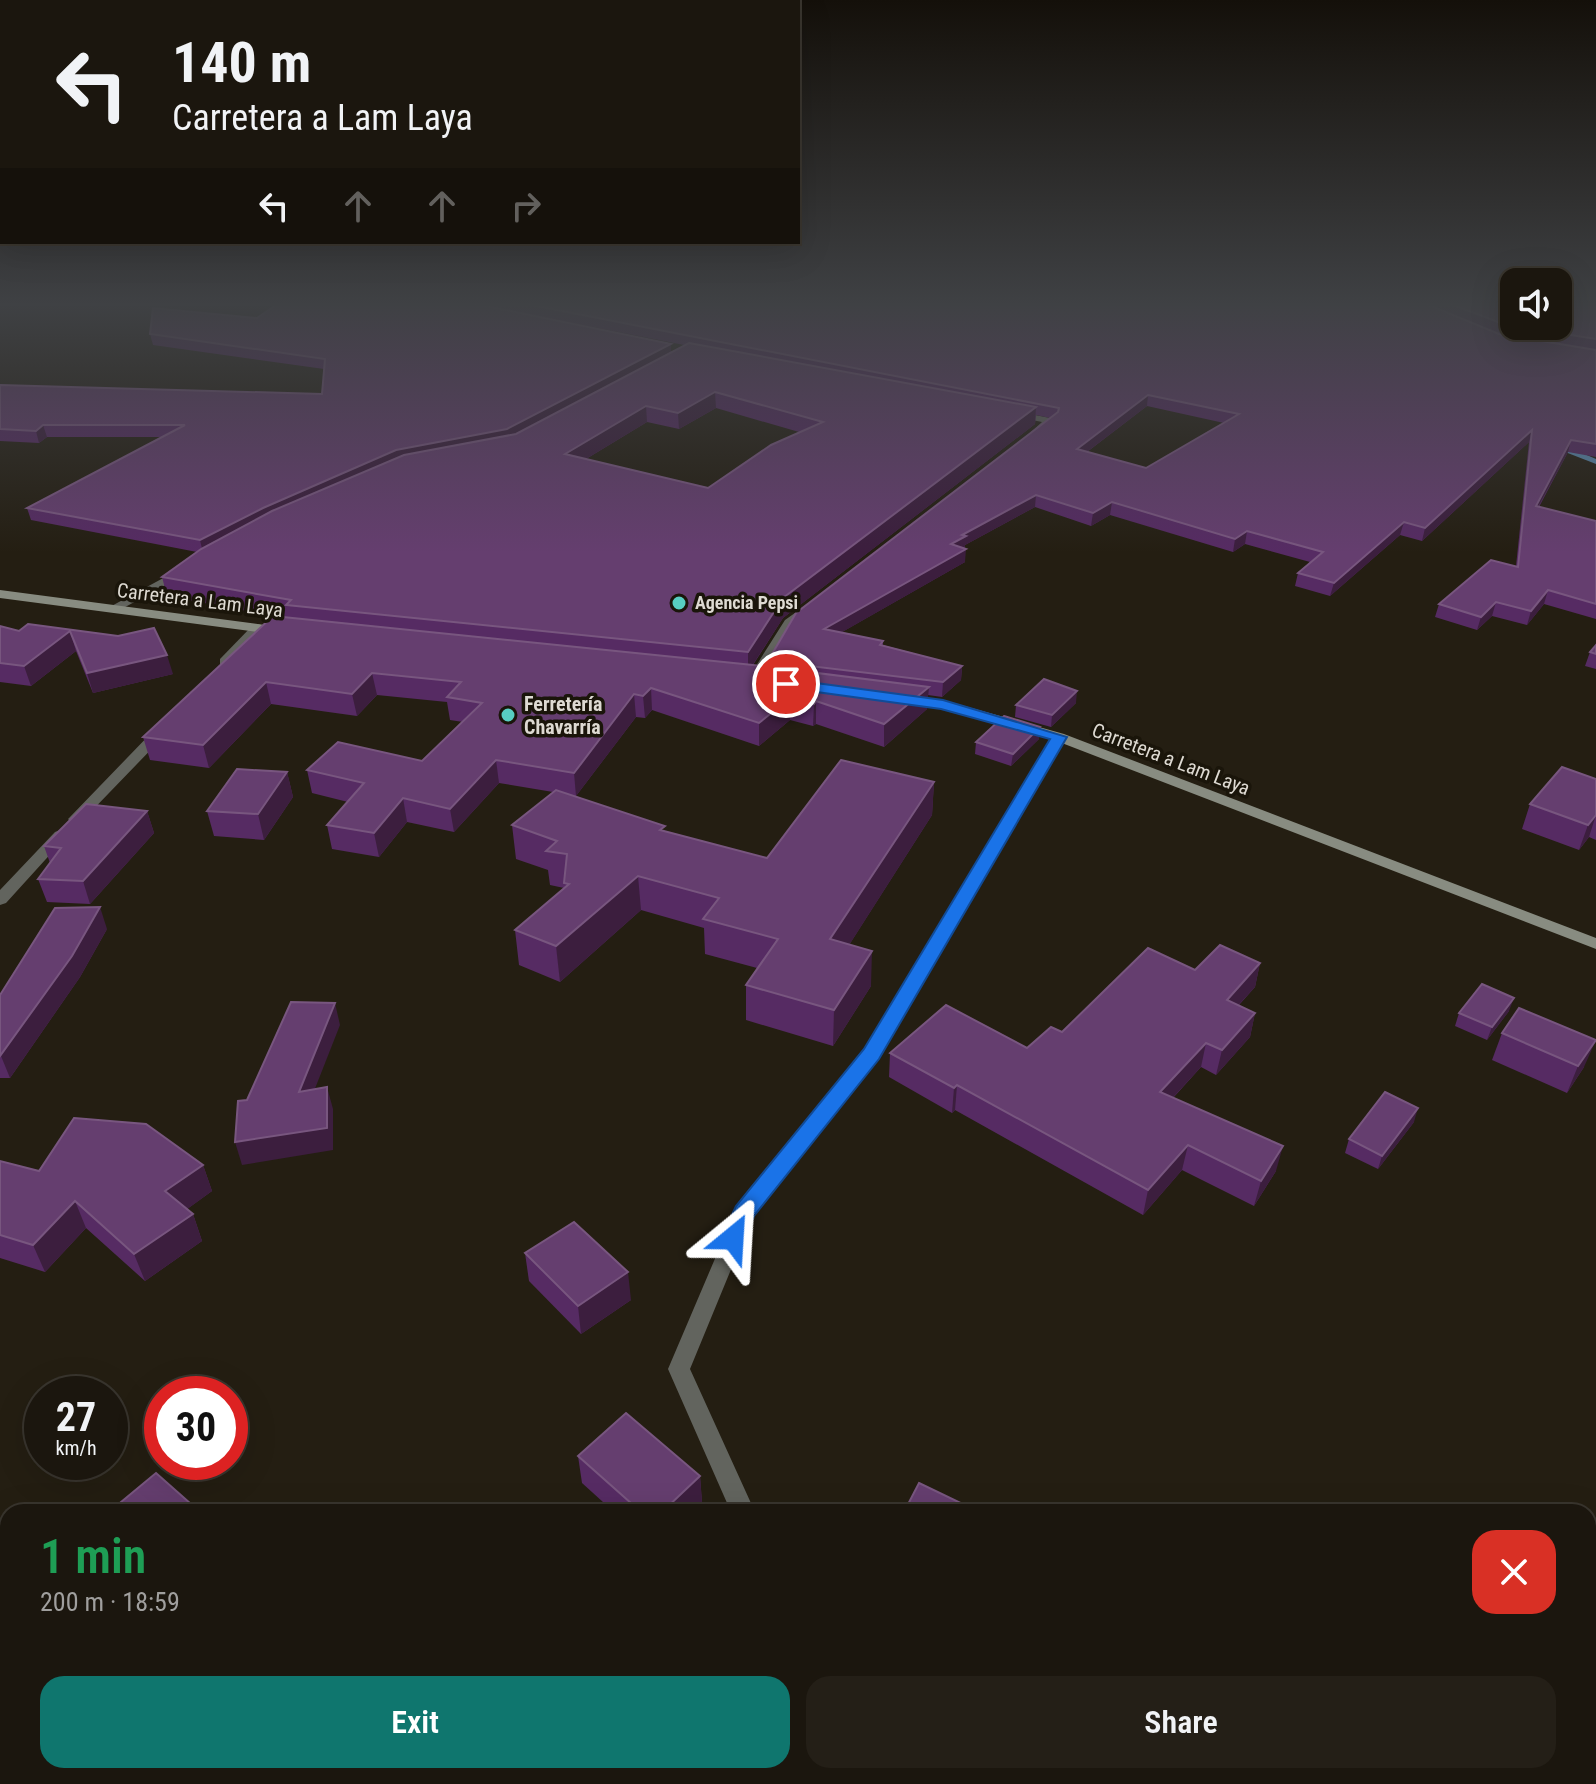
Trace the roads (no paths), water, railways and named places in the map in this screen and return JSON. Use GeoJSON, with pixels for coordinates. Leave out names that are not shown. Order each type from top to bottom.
{"type":"FeatureCollection","features":[{"type":"Feature","properties":{"kind":"main road","name":"Carretera a Lam Laya"},"geometry":{"type":"LineString","coordinates":[[0,594],[288,632]]}},
{"type":"Feature","properties":{"kind":"main road"},"geometry":{"type":"LineString","coordinates":[[748,679],[770,682]]}},
{"type":"Feature","properties":{"kind":"main road","name":"Carretera a Lam Laya"},"geometry":{"type":"LineString","coordinates":[[896,698],[943,704],[1059,737],[1596,944]]}},
{"type":"Feature","properties":{"kind":"street"},"geometry":{"type":"LineString","coordinates":[[1005,412],[1050,421],[1025,440]]}},
{"type":"Feature","properties":{"kind":"street"},"geometry":{"type":"LineString","coordinates":[[112,609],[191,567]]}},
{"type":"Feature","properties":{"kind":"street"},"geometry":{"type":"LineString","coordinates":[[748,679],[789,623],[814,604]]}},
{"type":"Feature","properties":{"kind":"street"},"geometry":{"type":"LineString","coordinates":[[213,675],[257,628]]}},
{"type":"Feature","properties":{"kind":"street"},"geometry":{"type":"LineString","coordinates":[[0,900],[167,725]]}},
{"type":"Feature","properties":{"kind":"street"},"geometry":{"type":"LineString","coordinates":[[739,1504],[679,1369],[744,1212],[872,1054],[1059,737]]}},
{"type":"Feature","properties":{"kind":"waterway"},"geometry":{"type":"LineString","coordinates":[[1563,448],[1596,462]]}},
{"type":"Feature","properties":{"kind":"place","name":"Agencia Pepsi"},"geometry":{"type":"Point","coordinates":[679,603]}},
{"type":"Feature","properties":{"kind":"place","name":"Ferretería Chavarría"},"geometry":{"type":"Point","coordinates":[508,715]}}]}
